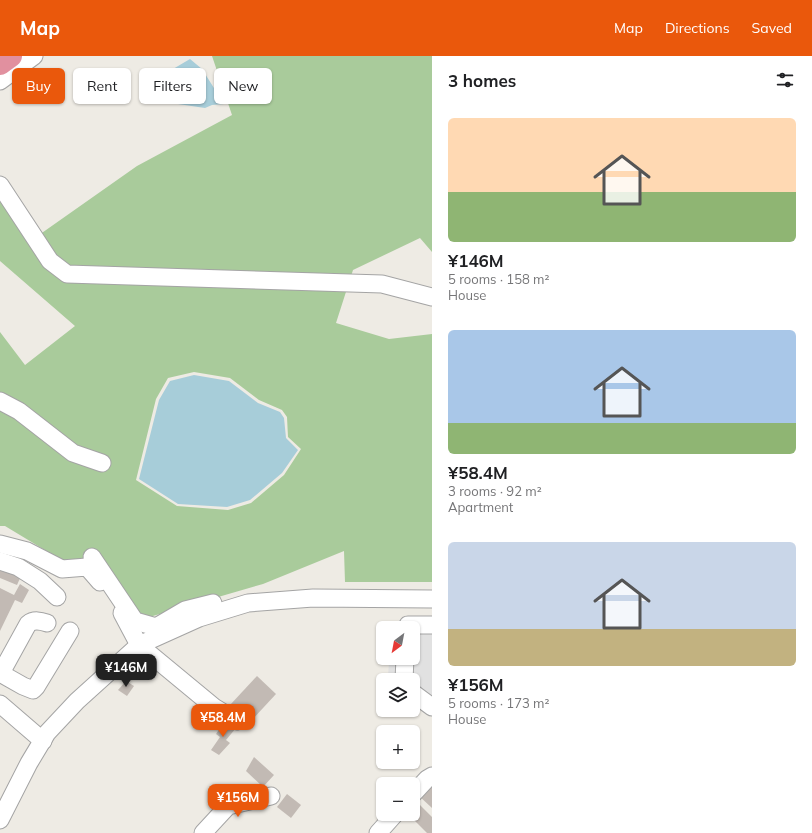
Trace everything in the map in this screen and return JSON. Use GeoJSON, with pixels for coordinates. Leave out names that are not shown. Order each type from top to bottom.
{"type":"FeatureCollection","features":[{"type":"Feature","properties":{"kind":"highway"},"geometry":{"type":"LineString","coordinates":[[0,64],[11,56]]}},
{"type":"Feature","properties":{"kind":"street"},"geometry":{"type":"LineString","coordinates":[[0,81],[34,56]]}},
{"type":"Feature","properties":{"kind":"street"},"geometry":{"type":"LineString","coordinates":[[0,185],[50,261],[67,274],[382,284],[432,297]]}},
{"type":"Feature","properties":{"kind":"street"},"geometry":{"type":"LineString","coordinates":[[0,401],[19,410],[73,453],[102,463]]}},
{"type":"Feature","properties":{"kind":"street"},"geometry":{"type":"LineString","coordinates":[[0,544],[27,551],[62,568],[88,567],[113,598],[135,635],[214,707],[237,721]]}},
{"type":"Feature","properties":{"kind":"street"},"geometry":{"type":"LineString","coordinates":[[92,557],[135,621],[135,635]]}},
{"type":"Feature","properties":{"kind":"street"},"geometry":{"type":"LineString","coordinates":[[0,561],[18,567],[40,580],[57,597]]}},
{"type":"Feature","properties":{"kind":"street"},"geometry":{"type":"LineString","coordinates":[[0,820],[29,763],[47,734],[135,635],[156,627],[185,610],[222,600],[259,594],[322,590],[432,589]]}},
{"type":"Feature","properties":{"kind":"street"},"geometry":{"type":"LineString","coordinates":[[135,635],[248,603],[313,598],[432,599]]}},
{"type":"Feature","properties":{"kind":"street"},"geometry":{"type":"LineString","coordinates":[[47,623],[31,621],[28,624],[0,673],[33,690],[70,631]]}},
{"type":"Feature","properties":{"kind":"street"},"geometry":{"type":"LineString","coordinates":[[420,625],[432,625]]}},
{"type":"Feature","properties":{"kind":"street"},"geometry":{"type":"LineString","coordinates":[[420,699],[432,707]]}},
{"type":"Feature","properties":{"kind":"street"},"geometry":{"type":"LineString","coordinates":[[0,704],[43,741]]}},
{"type":"Feature","properties":{"kind":"street"},"geometry":{"type":"LineString","coordinates":[[420,786],[432,776]]}},
{"type":"Feature","properties":{"kind":"street"},"geometry":{"type":"LineString","coordinates":[[202,833],[228,806],[271,796]]}},
{"type":"Feature","properties":{"kind":"street"},"geometry":{"type":"LineString","coordinates":[[378,833],[389,821]]}},
{"type":"Feature","properties":{"kind":"green space"},"geometry":{"type":"Polygon","coordinates":[[[212,56],[432,56],[432,252],[420,238],[353,270],[336,323],[389,339],[432,334],[432,582],[345,582],[344,551],[263,584],[146,618],[63,561],[5,526],[0,526],[0,332],[25,365],[75,326],[0,261],[0,197],[29,242],[137,166],[232,115],[228,104],[272,104],[272,68],[216,68],[212,56]],[[194,372],[168,378],[156,399],[136,480],[177,506],[228,510],[251,503],[284,475],[301,449],[288,437],[287,417],[282,410],[259,400],[230,378],[194,372]]]}},
{"type":"Feature","properties":{"kind":"shaded area"},"geometry":{"type":"Polygon","coordinates":[[[432,619],[432,712],[420,704],[420,673],[388,673],[389,665],[420,665],[420,621],[399,620],[432,619]]]}},
{"type":"Feature","properties":{"kind":"water"},"geometry":{"type":"Polygon","coordinates":[[[190,59],[201,68],[175,68],[190,59]]]}},
{"type":"Feature","properties":{"kind":"water"},"geometry":{"type":"Polygon","coordinates":[[[206,75],[214,88],[214,104],[224,104],[212,105],[205,108],[178,104],[206,104],[206,75]]]}},
{"type":"Feature","properties":{"kind":"water"},"geometry":{"type":"Polygon","coordinates":[[[194,375],[229,381],[258,403],[280,412],[284,418],[286,438],[298,450],[282,473],[250,500],[227,507],[178,504],[139,479],[159,400],[170,381],[194,375]]]}},
{"type":"Feature","properties":{"kind":"building"},"geometry":{"type":"Polygon","coordinates":[[[0,569],[21,576],[17,585],[0,578],[0,569]]]}},
{"type":"Feature","properties":{"kind":"building"},"geometry":{"type":"Polygon","coordinates":[[[20,584],[29,590],[22,603],[15,600],[0,631],[0,588],[14,595],[20,584]]]}},
{"type":"Feature","properties":{"kind":"building"},"geometry":{"type":"Polygon","coordinates":[[[257,676],[276,694],[249,723],[230,705],[257,676]]]}},
{"type":"Feature","properties":{"kind":"building"},"geometry":{"type":"Polygon","coordinates":[[[126,681],[134,686],[127,696],[118,690],[126,681]]]}},
{"type":"Feature","properties":{"kind":"building"},"geometry":{"type":"Polygon","coordinates":[[[225,721],[236,728],[226,740],[230,743],[219,755],[211,750],[220,737],[216,734],[225,721]]]}},
{"type":"Feature","properties":{"kind":"building"},"geometry":{"type":"Polygon","coordinates":[[[254,757],[274,775],[263,787],[246,771],[254,757]]]}},
{"type":"Feature","properties":{"kind":"building"},"geometry":{"type":"Polygon","coordinates":[[[432,786],[432,808],[420,797],[420,794],[432,786]]]}},
{"type":"Feature","properties":{"kind":"building"},"geometry":{"type":"Polygon","coordinates":[[[287,794],[301,805],[291,818],[277,807],[287,794]]]}},
{"type":"Feature","properties":{"kind":"building"},"geometry":{"type":"Polygon","coordinates":[[[420,805],[432,817],[432,833],[427,833],[415,821],[420,821],[420,805]]]}}]}
